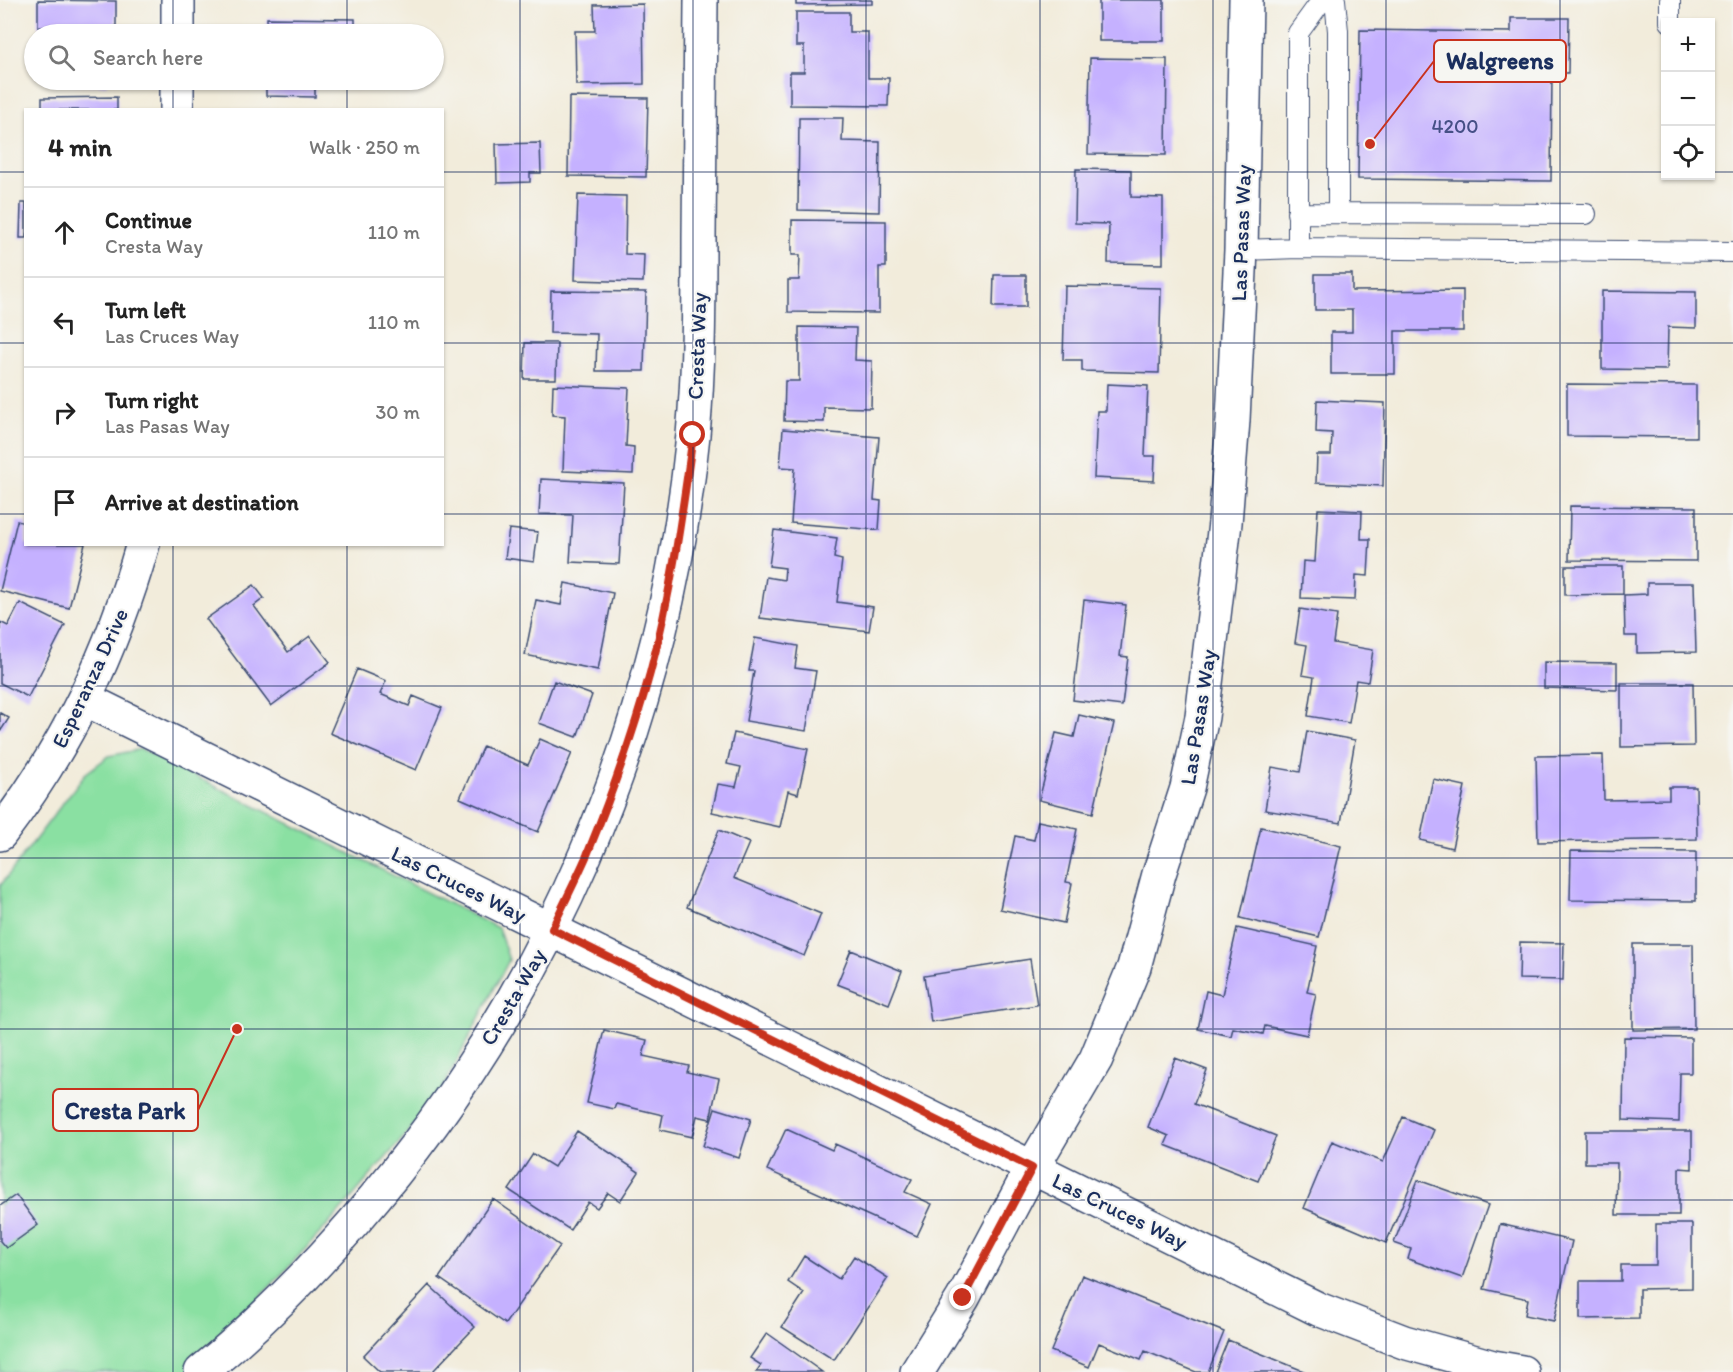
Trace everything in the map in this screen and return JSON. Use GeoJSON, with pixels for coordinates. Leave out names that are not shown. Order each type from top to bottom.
{"type":"FeatureCollection","features":[{"type":"Feature","properties":{"kind":"street"},"geometry":{"type":"LineString","coordinates":[[178,0],[178,24]]}},
{"type":"Feature","properties":{"kind":"street","name":"Cresta Way"},"geometry":{"type":"LineString","coordinates":[[201,1372],[225,1353],[312,1269],[392,1178],[458,1089],[522,987],[552,929],[586,856],[628,743],[650,673],[667,602],[680,531],[693,435],[699,338],[701,0]]}},
{"type":"Feature","properties":{"kind":"street","name":"Las Pasas Way"},"geometry":{"type":"LineString","coordinates":[[917,1372],[963,1298],[1032,1168],[1096,1059],[1134,967],[1159,874],[1187,788],[1202,717],[1225,523],[1233,420],[1241,250],[1245,0]]}},
{"type":"Feature","properties":{"kind":"street"},"geometry":{"type":"LineString","coordinates":[[177,90],[177,108]]}},
{"type":"Feature","properties":{"kind":"street","name":"Esperanza Drive"},"geometry":{"type":"LineString","coordinates":[[0,834],[22,806],[85,699],[126,602],[142,546]]}},
{"type":"Feature","properties":{"kind":"street","name":"Las Cruces Way"},"geometry":{"type":"LineString","coordinates":[[85,699],[1318,1309],[1404,1342],[1522,1372]]}},
{"type":"Feature","properties":{"kind":"lane"},"geometry":{"type":"LineString","coordinates":[[1298,248],[1298,33],[1322,0]]}},
{"type":"Feature","properties":{"kind":"lane"},"geometry":{"type":"LineString","coordinates":[[1335,0],[1338,31],[1338,213]]}},
{"type":"Feature","properties":{"kind":"lane"},"geometry":{"type":"LineString","coordinates":[[1670,0],[1670,18]]}},
{"type":"Feature","properties":{"kind":"lane"},"geometry":{"type":"LineString","coordinates":[[1297,213],[1586,214]]}},
{"type":"Feature","properties":{"kind":"lane"},"geometry":{"type":"LineString","coordinates":[[1241,250],[1298,248],[1733,252]]}},
{"type":"Feature","properties":{"kind":"green space"},"geometry":{"type":"Polygon","coordinates":[[[141,749],[498,928],[509,960],[438,1097],[335,1217],[190,1372],[0,1372],[0,886],[85,774],[109,756],[141,749]]]}},
{"type":"Feature","properties":{"kind":"building"},"geometry":{"type":"Polygon","coordinates":[[[38,0],[116,1],[116,24],[38,24],[38,0]]]}},
{"type":"Feature","properties":{"kind":"building"},"geometry":{"type":"Polygon","coordinates":[[[796,0],[872,0],[872,4],[796,5],[796,0]]]}},
{"type":"Feature","properties":{"kind":"building"},"geometry":{"type":"Polygon","coordinates":[[[1099,0],[1164,0],[1164,41],[1099,41],[1099,0]]]}},
{"type":"Feature","properties":{"kind":"building"},"geometry":{"type":"Polygon","coordinates":[[[643,4],[644,84],[576,85],[575,31],[595,31],[594,5],[643,4]]]}},
{"type":"Feature","properties":{"kind":"building"},"geometry":{"type":"Polygon","coordinates":[[[796,12],[849,12],[849,32],[868,32],[868,78],[889,78],[888,106],[790,105],[790,72],[804,72],[804,46],[796,46],[796,12]]]}},
{"type":"Feature","properties":{"kind":"building"},"geometry":{"type":"Polygon","coordinates":[[[267,18],[355,19],[355,24],[267,24],[267,18]]]}},
{"type":"Feature","properties":{"kind":"building"},"geometry":{"type":"Polygon","coordinates":[[[1511,18],[1569,18],[1568,73],[1552,73],[1551,181],[1358,179],[1360,30],[1511,32],[1511,18]]]}},
{"type":"Feature","properties":{"kind":"building"},"geometry":{"type":"Polygon","coordinates":[[[1090,58],[1167,59],[1166,155],[1088,154],[1090,58]]]}},
{"type":"Feature","properties":{"kind":"building"},"geometry":{"type":"Polygon","coordinates":[[[266,90],[315,90],[315,97],[266,96],[266,90]]]}},
{"type":"Feature","properties":{"kind":"building"},"geometry":{"type":"Polygon","coordinates":[[[117,97],[117,108],[42,108],[42,98],[117,97]]]}},
{"type":"Feature","properties":{"kind":"building"},"geometry":{"type":"Polygon","coordinates":[[[569,97],[648,98],[646,177],[568,176],[569,97]]]}},
{"type":"Feature","properties":{"kind":"building"},"geometry":{"type":"Polygon","coordinates":[[[799,118],[843,118],[842,141],[880,142],[879,212],[798,210],[799,118]]]}},
{"type":"Feature","properties":{"kind":"building"},"geometry":{"type":"Polygon","coordinates":[[[540,143],[541,173],[530,173],[530,182],[497,183],[496,144],[540,143]]]}},
{"type":"Feature","properties":{"kind":"building"},"geometry":{"type":"Polygon","coordinates":[[[1076,169],[1131,170],[1131,197],[1163,198],[1163,264],[1108,263],[1109,224],[1075,223],[1076,169]]]}},
{"type":"Feature","properties":{"kind":"building"},"geometry":{"type":"Polygon","coordinates":[[[578,195],[626,196],[625,254],[644,255],[643,282],[575,280],[578,195]]]}},
{"type":"Feature","properties":{"kind":"building"},"geometry":{"type":"Polygon","coordinates":[[[21,203],[24,203],[24,238],[20,238],[21,203]]]}},
{"type":"Feature","properties":{"kind":"building"},"geometry":{"type":"Polygon","coordinates":[[[792,220],[886,221],[886,267],[879,267],[879,313],[788,312],[788,280],[799,280],[800,255],[792,255],[792,220]]]}},
{"type":"Feature","properties":{"kind":"building"},"geometry":{"type":"Polygon","coordinates":[[[1315,274],[1352,274],[1352,291],[1463,290],[1463,331],[1395,331],[1395,374],[1331,374],[1331,332],[1352,332],[1352,310],[1315,310],[1315,274]]]}},
{"type":"Feature","properties":{"kind":"building"},"geometry":{"type":"Polygon","coordinates":[[[994,275],[1026,275],[1026,307],[993,307],[994,275]]]}},
{"type":"Feature","properties":{"kind":"building"},"geometry":{"type":"Polygon","coordinates":[[[1065,286],[1161,288],[1159,373],[1082,371],[1082,360],[1063,360],[1065,286]]]}},
{"type":"Feature","properties":{"kind":"building"},"geometry":{"type":"Polygon","coordinates":[[[551,291],[646,292],[644,371],[596,371],[597,334],[550,333],[551,291]]]}},
{"type":"Feature","properties":{"kind":"building"},"geometry":{"type":"Polygon","coordinates":[[[1602,291],[1696,292],[1696,328],[1668,327],[1667,370],[1602,369],[1602,291]]]}},
{"type":"Feature","properties":{"kind":"building"},"geometry":{"type":"Polygon","coordinates":[[[799,327],[856,328],[855,360],[872,361],[871,408],[824,407],[824,422],[784,421],[785,381],[799,381],[799,327]]]}},
{"type":"Feature","properties":{"kind":"building"},"geometry":{"type":"Polygon","coordinates":[[[525,343],[557,343],[556,379],[524,379],[525,343]]]}},
{"type":"Feature","properties":{"kind":"building"},"geometry":{"type":"Polygon","coordinates":[[[1107,384],[1148,386],[1145,456],[1155,456],[1154,481],[1094,478],[1097,411],[1106,411],[1107,384]]]}},
{"type":"Feature","properties":{"kind":"building"},"geometry":{"type":"Polygon","coordinates":[[[1567,384],[1696,385],[1696,437],[1567,436],[1567,384]]]}},
{"type":"Feature","properties":{"kind":"building"},"geometry":{"type":"Polygon","coordinates":[[[553,385],[629,388],[626,446],[634,447],[633,474],[563,471],[565,416],[552,415],[553,385]]]}},
{"type":"Feature","properties":{"kind":"building"},"geometry":{"type":"Polygon","coordinates":[[[1317,400],[1385,403],[1383,486],[1316,483],[1317,455],[1331,455],[1332,433],[1316,432],[1317,400]]]}},
{"type":"Feature","properties":{"kind":"building"},"geometry":{"type":"Polygon","coordinates":[[[783,429],[879,437],[874,500],[881,501],[879,530],[791,523],[795,468],[780,467],[783,429]]]}},
{"type":"Feature","properties":{"kind":"building"},"geometry":{"type":"Polygon","coordinates":[[[541,479],[624,483],[619,564],[570,562],[573,515],[539,514],[541,479]]]}},
{"type":"Feature","properties":{"kind":"building"},"geometry":{"type":"Polygon","coordinates":[[[1570,506],[1696,507],[1696,561],[1569,560],[1570,506]]]}},
{"type":"Feature","properties":{"kind":"building"},"geometry":{"type":"Polygon","coordinates":[[[1318,509],[1362,511],[1361,539],[1370,539],[1368,576],[1356,575],[1355,600],[1301,598],[1303,561],[1315,562],[1318,509]]]}},
{"type":"Feature","properties":{"kind":"building"},"geometry":{"type":"Polygon","coordinates":[[[17,521],[24,523],[24,546],[84,546],[69,608],[0,591],[17,521]]]}},
{"type":"Feature","properties":{"kind":"building"},"geometry":{"type":"Polygon","coordinates":[[[509,529],[538,532],[534,562],[505,558],[509,529]]]}},
{"type":"Feature","properties":{"kind":"building"},"geometry":{"type":"Polygon","coordinates":[[[774,530],[837,538],[834,558],[842,560],[837,602],[873,607],[869,631],[760,618],[766,577],[784,580],[785,568],[769,566],[774,530]]]}},
{"type":"Feature","properties":{"kind":"building"},"geometry":{"type":"Polygon","coordinates":[[[1565,566],[1623,566],[1623,594],[1565,595],[1565,566]]]}},
{"type":"Feature","properties":{"kind":"building"},"geometry":{"type":"Polygon","coordinates":[[[565,583],[613,593],[598,670],[525,655],[536,600],[561,605],[565,583]]]}},
{"type":"Feature","properties":{"kind":"building"},"geometry":{"type":"Polygon","coordinates":[[[1647,583],[1694,583],[1696,652],[1637,653],[1637,636],[1625,636],[1624,595],[1647,594],[1647,583]]]}},
{"type":"Feature","properties":{"kind":"building"},"geometry":{"type":"Polygon","coordinates":[[[254,585],[264,598],[254,606],[288,652],[310,636],[330,662],[271,706],[206,619],[254,585]]]}},
{"type":"Feature","properties":{"kind":"building"},"geometry":{"type":"Polygon","coordinates":[[[1084,600],[1126,605],[1120,656],[1128,657],[1122,706],[1073,700],[1084,600]]]}},
{"type":"Feature","properties":{"kind":"building"},"geometry":{"type":"Polygon","coordinates":[[[20,603],[65,625],[28,697],[0,683],[0,622],[8,626],[20,603]]]}},
{"type":"Feature","properties":{"kind":"building"},"geometry":{"type":"Polygon","coordinates":[[[1300,609],[1337,615],[1333,643],[1373,650],[1368,682],[1356,680],[1349,723],[1308,716],[1314,677],[1302,675],[1307,645],[1295,643],[1300,609]]]}},
{"type":"Feature","properties":{"kind":"building"},"geometry":{"type":"Polygon","coordinates":[[[755,638],[798,646],[795,668],[816,671],[806,731],[746,721],[754,671],[749,671],[755,638]]]}},
{"type":"Feature","properties":{"kind":"building"},"geometry":{"type":"Polygon","coordinates":[[[1544,662],[1617,663],[1617,690],[1544,688],[1544,662]]]}},
{"type":"Feature","properties":{"kind":"building"},"geometry":{"type":"Polygon","coordinates":[[[357,669],[386,681],[380,694],[409,706],[413,696],[442,708],[416,770],[330,733],[357,669]]]}},
{"type":"Feature","properties":{"kind":"building"},"geometry":{"type":"Polygon","coordinates":[[[554,681],[592,695],[577,737],[539,723],[554,681]]]}},
{"type":"Feature","properties":{"kind":"building"},"geometry":{"type":"Polygon","coordinates":[[[1621,683],[1693,683],[1694,746],[1621,747],[1621,683]]]}},
{"type":"Feature","properties":{"kind":"building"},"geometry":{"type":"Polygon","coordinates":[[[0,713],[9,718],[0,732],[0,713]]]}},
{"type":"Feature","properties":{"kind":"building"},"geometry":{"type":"Polygon","coordinates":[[[1079,715],[1114,723],[1093,813],[1039,800],[1056,733],[1074,737],[1079,715]]]}},
{"type":"Feature","properties":{"kind":"building"},"geometry":{"type":"Polygon","coordinates":[[[1307,731],[1355,740],[1341,823],[1265,810],[1272,767],[1300,772],[1307,731]]]}},
{"type":"Feature","properties":{"kind":"building"},"geometry":{"type":"Polygon","coordinates":[[[734,733],[808,749],[798,794],[788,791],[780,827],[712,812],[718,784],[736,787],[741,767],[727,764],[734,733]]]}},
{"type":"Feature","properties":{"kind":"building"},"geometry":{"type":"Polygon","coordinates":[[[540,739],[572,753],[538,832],[460,798],[483,746],[528,765],[540,739]]]}},
{"type":"Feature","properties":{"kind":"building"},"geometry":{"type":"Polygon","coordinates":[[[1603,755],[1604,800],[1669,799],[1669,787],[1696,787],[1697,839],[1538,842],[1536,756],[1603,755]]]}},
{"type":"Feature","properties":{"kind":"building"},"geometry":{"type":"Polygon","coordinates":[[[1433,779],[1465,786],[1452,848],[1420,840],[1433,779]]]}},
{"type":"Feature","properties":{"kind":"building"},"geometry":{"type":"Polygon","coordinates":[[[1038,821],[1077,829],[1066,882],[1072,883],[1064,923],[1000,909],[1015,836],[1034,840],[1038,821]]]}},
{"type":"Feature","properties":{"kind":"building"},"geometry":{"type":"Polygon","coordinates":[[[1261,827],[1341,846],[1319,937],[1240,918],[1261,827]]]}},
{"type":"Feature","properties":{"kind":"building"},"geometry":{"type":"Polygon","coordinates":[[[719,830],[749,843],[734,878],[821,914],[804,956],[687,907],[719,830]]]}},
{"type":"Feature","properties":{"kind":"building"},"geometry":{"type":"Polygon","coordinates":[[[1571,851],[1696,852],[1696,901],[1570,900],[1571,851]]]}},
{"type":"Feature","properties":{"kind":"building"},"geometry":{"type":"Polygon","coordinates":[[[1237,928],[1317,946],[1307,992],[1316,994],[1307,1035],[1265,1026],[1263,1034],[1233,1028],[1231,1036],[1198,1029],[1206,991],[1222,995],[1237,928]]]}},
{"type":"Feature","properties":{"kind":"building"},"geometry":{"type":"Polygon","coordinates":[[[1520,942],[1564,943],[1563,980],[1519,979],[1520,942]]]}},
{"type":"Feature","properties":{"kind":"building"},"geometry":{"type":"Polygon","coordinates":[[[1633,944],[1693,944],[1694,1029],[1633,1030],[1633,944]]]}},
{"type":"Feature","properties":{"kind":"building"},"geometry":{"type":"Polygon","coordinates":[[[851,950],[902,971],[889,1004],[837,984],[851,950]]]}},
{"type":"Feature","properties":{"kind":"building"},"geometry":{"type":"Polygon","coordinates":[[[1030,959],[1037,1005],[931,1022],[924,976],[1030,959]]]}},
{"type":"Feature","properties":{"kind":"building"},"geometry":{"type":"Polygon","coordinates":[[[604,1030],[647,1040],[643,1056],[689,1066],[687,1072],[719,1079],[710,1119],[697,1116],[692,1137],[660,1130],[663,1115],[616,1104],[614,1109],[587,1103],[604,1030]]]}},
{"type":"Feature","properties":{"kind":"building"},"geometry":{"type":"Polygon","coordinates":[[[1624,1037],[1691,1038],[1691,1073],[1680,1073],[1679,1122],[1623,1120],[1624,1037]]]}},
{"type":"Feature","properties":{"kind":"building"},"geometry":{"type":"Polygon","coordinates":[[[1175,1058],[1207,1070],[1194,1104],[1276,1136],[1258,1181],[1165,1145],[1169,1136],[1148,1127],[1175,1058]]]}},
{"type":"Feature","properties":{"kind":"building"},"geometry":{"type":"Polygon","coordinates":[[[715,1108],[751,1119],[739,1158],[703,1146],[715,1108]]]}},
{"type":"Feature","properties":{"kind":"building"},"geometry":{"type":"Polygon","coordinates":[[[1403,1117],[1434,1130],[1386,1243],[1304,1208],[1332,1141],[1383,1162],[1403,1117]]]}},
{"type":"Feature","properties":{"kind":"building"},"geometry":{"type":"Polygon","coordinates":[[[786,1129],[832,1150],[835,1144],[912,1179],[905,1192],[932,1204],[917,1236],[767,1170],[786,1129]]]}},
{"type":"Feature","properties":{"kind":"building"},"geometry":{"type":"Polygon","coordinates":[[[577,1131],[639,1172],[620,1201],[608,1193],[597,1208],[588,1202],[570,1230],[509,1190],[533,1154],[554,1167],[577,1131]]]}},
{"type":"Feature","properties":{"kind":"building"},"geometry":{"type":"Polygon","coordinates":[[[1585,1131],[1692,1131],[1692,1169],[1679,1168],[1679,1215],[1616,1215],[1617,1163],[1585,1163],[1585,1131]]]}},
{"type":"Feature","properties":{"kind":"building"},"geometry":{"type":"Polygon","coordinates":[[[1418,1180],[1488,1205],[1462,1278],[1408,1259],[1411,1249],[1394,1243],[1418,1180]]]}},
{"type":"Feature","properties":{"kind":"building"},"geometry":{"type":"Polygon","coordinates":[[[16,1195],[38,1225],[6,1248],[0,1241],[0,1206],[16,1195]]]}},
{"type":"Feature","properties":{"kind":"building"},"geometry":{"type":"Polygon","coordinates":[[[493,1199],[560,1246],[505,1324],[439,1278],[493,1199]]]}},
{"type":"Feature","properties":{"kind":"building"},"geometry":{"type":"Polygon","coordinates":[[[1500,1224],[1572,1241],[1554,1321],[1525,1315],[1528,1299],[1484,1289],[1500,1224]]]}},
{"type":"Feature","properties":{"kind":"building"},"geometry":{"type":"Polygon","coordinates":[[[1656,1224],[1692,1224],[1692,1288],[1639,1289],[1639,1318],[1580,1319],[1580,1281],[1621,1281],[1621,1265],[1656,1265],[1656,1224]]]}},
{"type":"Feature","properties":{"kind":"building"},"geometry":{"type":"Polygon","coordinates":[[[804,1256],[839,1279],[854,1256],[888,1278],[834,1360],[782,1327],[804,1293],[788,1282],[804,1256]]]}},
{"type":"Feature","properties":{"kind":"building"},"geometry":{"type":"Polygon","coordinates":[[[1082,1275],[1224,1332],[1208,1372],[1196,1372],[1145,1351],[1141,1360],[1099,1343],[1089,1367],[1051,1351],[1082,1275]]]}},
{"type":"Feature","properties":{"kind":"building"},"geometry":{"type":"Polygon","coordinates":[[[429,1285],[475,1327],[432,1372],[380,1372],[363,1356],[429,1285]]]}},
{"type":"Feature","properties":{"kind":"building"},"geometry":{"type":"Polygon","coordinates":[[[767,1333],[822,1372],[756,1372],[761,1365],[750,1358],[767,1333]]]}},
{"type":"Feature","properties":{"kind":"building"},"geometry":{"type":"Polygon","coordinates":[[[1228,1340],[1306,1372],[1215,1372],[1228,1340]]]}},
{"type":"Feature","properties":{"kind":"place","name":"Walgreens"},"geometry":{"type":"Point","coordinates":[1370,144]}},
{"type":"Feature","properties":{"kind":"place","name":"Cresta Park"},"geometry":{"type":"Point","coordinates":[237,1029]}},
{"type":"Feature","properties":{"kind":"route"},"geometry":{"type":"LineString","coordinates":[[693,435],[680,531],[667,602],[650,673],[628,743],[586,856],[552,929],[1032,1168],[963,1298]]}}]}
